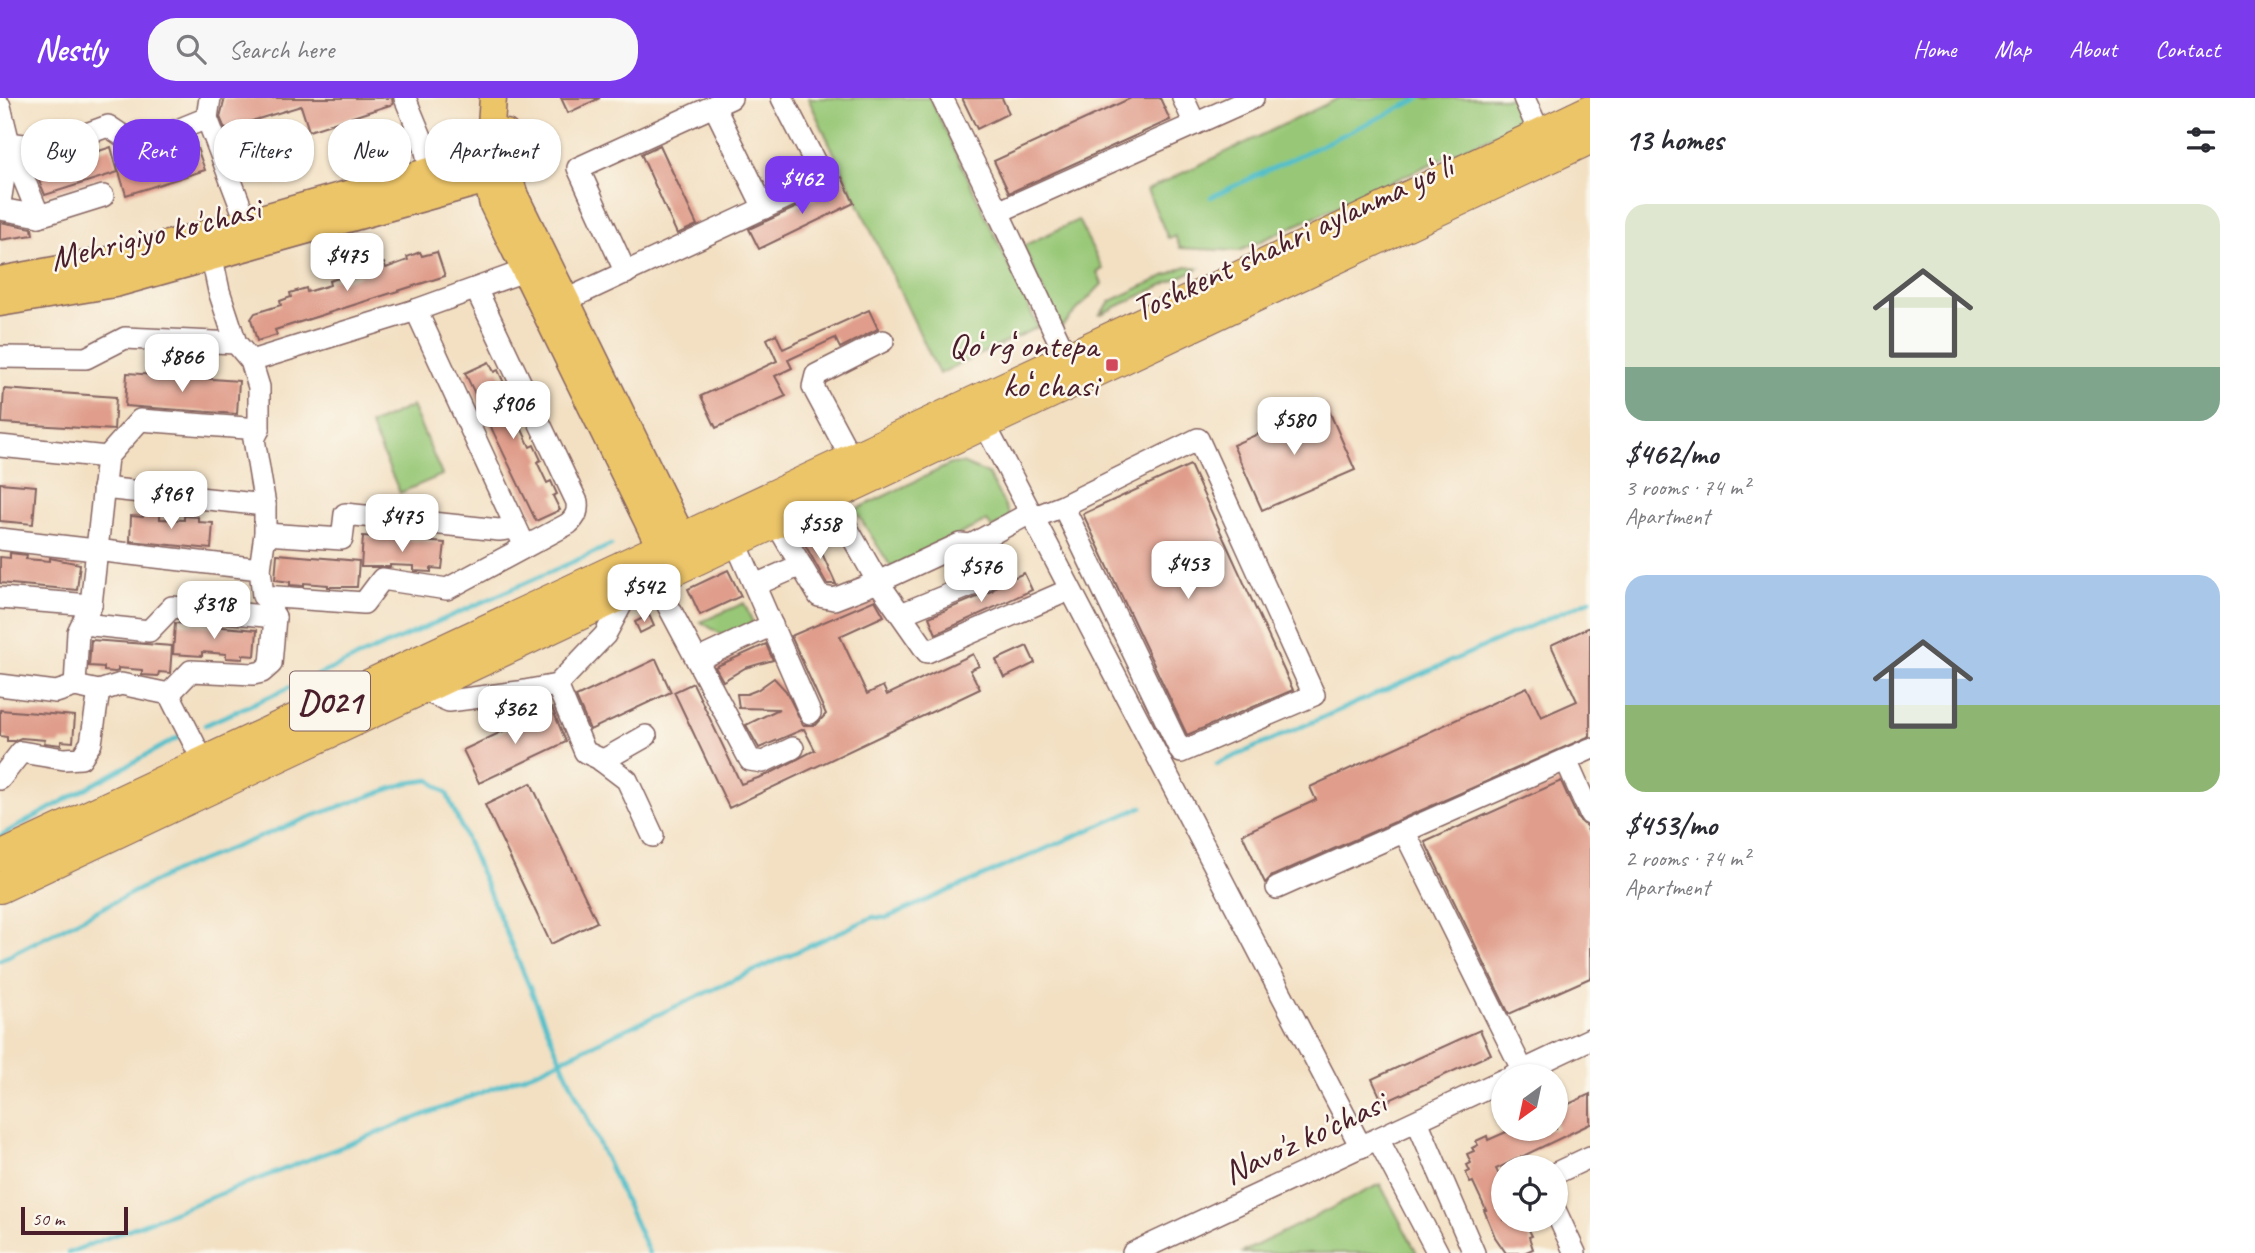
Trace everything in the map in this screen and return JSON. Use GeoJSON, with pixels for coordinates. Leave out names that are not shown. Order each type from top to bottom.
{"type":"FeatureCollection","features":[{"type":"Feature","properties":{"kind":"highway","name":"Toshkent shahri aylanma yoʻli"},"geometry":{"type":"LineString","coordinates":[[0,856],[1067,358],[1590,110]]}},
{"type":"Feature","properties":{"kind":"highway","name":"Toshkent shahri aylanma yoʻli"},"geometry":{"type":"LineString","coordinates":[[0,888],[1590,139]]}},
{"type":"Feature","properties":{"kind":"highway"},"geometry":{"type":"LineString","coordinates":[[203,761],[199,770],[200,779],[215,788]]}},
{"type":"Feature","properties":{"kind":"highway"},"geometry":{"type":"LineString","coordinates":[[44,835],[58,846],[56,862]]}},
{"type":"Feature","properties":{"kind":"main road"},"geometry":{"type":"LineString","coordinates":[[493,98],[494,119]]}},
{"type":"Feature","properties":{"kind":"main road"},"geometry":{"type":"LineString","coordinates":[[503,119],[508,98]]}},
{"type":"Feature","properties":{"kind":"main road","name":"Mehrigiyo ko'chasi"},"geometry":{"type":"LineString","coordinates":[[0,280],[114,260],[425,174]]}},
{"type":"Feature","properties":{"kind":"main road","name":"Mehrigiyo ko'chasi"},"geometry":{"type":"LineString","coordinates":[[0,303],[115,284],[480,182]]}},
{"type":"Feature","properties":{"kind":"main road"},"geometry":{"type":"LineString","coordinates":[[488,182],[494,205],[524,271],[671,542]]}},
{"type":"Feature","properties":{"kind":"main road"},"geometry":{"type":"LineString","coordinates":[[511,182],[566,300],[683,567]]}},
{"type":"Feature","properties":{"kind":"street"},"geometry":{"type":"LineString","coordinates":[[405,98],[425,148]]}},
{"type":"Feature","properties":{"kind":"street"},"geometry":{"type":"LineString","coordinates":[[566,300],[824,180],[782,98]]}},
{"type":"Feature","properties":{"kind":"street"},"geometry":{"type":"LineString","coordinates":[[942,98],[1067,358]]}},
{"type":"Feature","properties":{"kind":"street"},"geometry":{"type":"LineString","coordinates":[[1183,98],[1195,124]]}},
{"type":"Feature","properties":{"kind":"street"},"geometry":{"type":"LineString","coordinates":[[998,212],[1253,98]]}},
{"type":"Feature","properties":{"kind":"street"},"geometry":{"type":"LineString","coordinates":[[1524,98],[1539,134]]}},
{"type":"Feature","properties":{"kind":"street"},"geometry":{"type":"LineString","coordinates":[[626,273],[578,168],[723,102],[764,208]]}},
{"type":"Feature","properties":{"kind":"street"},"geometry":{"type":"LineString","coordinates":[[0,106],[5,142],[0,203]]}},
{"type":"Feature","properties":{"kind":"street"},"geometry":{"type":"LineString","coordinates":[[5,142],[48,148],[108,126],[138,146],[209,108],[247,223]]}},
{"type":"Feature","properties":{"kind":"street"},"geometry":{"type":"LineString","coordinates":[[5,142],[39,216]]}},
{"type":"Feature","properties":{"kind":"street"},"geometry":{"type":"LineString","coordinates":[[0,209],[39,216],[103,196]]}},
{"type":"Feature","properties":{"kind":"street"},"geometry":{"type":"LineString","coordinates":[[169,694],[191,671],[253,674],[262,672],[271,664],[275,617],[262,596],[260,569],[265,534],[265,505],[254,439],[259,429],[259,387],[251,361],[236,343],[219,292],[212,258]]}},
{"type":"Feature","properties":{"kind":"street"},"geometry":{"type":"LineString","coordinates":[[251,361],[416,310],[524,271]]}},
{"type":"Feature","properties":{"kind":"street"},"geometry":{"type":"LineString","coordinates":[[265,534],[342,539],[345,514],[513,535],[573,520],[578,509],[577,502],[476,289]]}},
{"type":"Feature","properties":{"kind":"street"},"geometry":{"type":"LineString","coordinates":[[262,596],[364,603],[382,579],[447,589],[505,556],[513,535],[416,310]]}},
{"type":"Feature","properties":{"kind":"street"},"geometry":{"type":"LineString","coordinates":[[0,357],[86,358],[125,338],[236,343]]}},
{"type":"Feature","properties":{"kind":"street"},"geometry":{"type":"LineString","coordinates":[[851,458],[813,387],[816,375],[883,341]]}},
{"type":"Feature","properties":{"kind":"street"},"geometry":{"type":"LineString","coordinates":[[75,686],[78,632],[87,614],[98,548],[107,457],[139,420],[259,429]]}},
{"type":"Feature","properties":{"kind":"street"},"geometry":{"type":"LineString","coordinates":[[985,425],[1069,590],[1369,1143],[1438,1253]]}},
{"type":"Feature","properties":{"kind":"street"},"geometry":{"type":"LineString","coordinates":[[776,523],[819,596],[834,599],[960,544],[971,545],[1031,515],[1063,506],[1198,439],[1314,695],[1181,752],[1063,506]]}},
{"type":"Feature","properties":{"kind":"street"},"geometry":{"type":"LineString","coordinates":[[0,446],[107,457]]}},
{"type":"Feature","properties":{"kind":"street"},"geometry":{"type":"LineString","coordinates":[[103,488],[265,505]]}},
{"type":"Feature","properties":{"kind":"street"},"geometry":{"type":"LineString","coordinates":[[830,498],[878,582],[927,652],[1069,590]]}},
{"type":"Feature","properties":{"kind":"street"},"geometry":{"type":"LineString","coordinates":[[0,539],[98,548],[260,569]]}},
{"type":"Feature","properties":{"kind":"street"},"geometry":{"type":"LineString","coordinates":[[736,542],[810,713]]}},
{"type":"Feature","properties":{"kind":"street"},"geometry":{"type":"LineString","coordinates":[[901,614],[987,579],[971,545]]}},
{"type":"Feature","properties":{"kind":"street"},"geometry":{"type":"LineString","coordinates":[[754,585],[801,565]]}},
{"type":"Feature","properties":{"kind":"street"},"geometry":{"type":"LineString","coordinates":[[655,581],[750,760],[764,762],[793,748]]}},
{"type":"Feature","properties":{"kind":"street"},"geometry":{"type":"LineString","coordinates":[[423,690],[449,701],[557,685],[606,635],[627,594]]}},
{"type":"Feature","properties":{"kind":"street"},"geometry":{"type":"LineString","coordinates":[[0,598],[87,614],[149,631],[172,607],[275,617]]}},
{"type":"Feature","properties":{"kind":"street"},"geometry":{"type":"LineString","coordinates":[[697,660],[772,625]]}},
{"type":"Feature","properties":{"kind":"street"},"geometry":{"type":"LineString","coordinates":[[0,685],[56,692],[75,686],[99,691],[121,684],[169,694]]}},
{"type":"Feature","properties":{"kind":"street"},"geometry":{"type":"LineString","coordinates":[[557,685],[585,752],[627,780],[653,836]]}},
{"type":"Feature","properties":{"kind":"street"},"geometry":{"type":"LineString","coordinates":[[0,779],[22,752],[64,759],[81,758],[91,743],[99,691]]}},
{"type":"Feature","properties":{"kind":"street"},"geometry":{"type":"LineString","coordinates":[[169,694],[203,761]]}},
{"type":"Feature","properties":{"kind":"street"},"geometry":{"type":"LineString","coordinates":[[602,761],[646,736]]}},
{"type":"Feature","properties":{"kind":"street"},"geometry":{"type":"LineString","coordinates":[[1277,888],[1590,749]]}},
{"type":"Feature","properties":{"kind":"street"},"geometry":{"type":"LineString","coordinates":[[1566,760],[1590,814]]}},
{"type":"Feature","properties":{"kind":"street"},"geometry":{"type":"LineString","coordinates":[[1405,832],[1507,1064]]}},
{"type":"Feature","properties":{"kind":"street","name":"Navo'z ko'chasi"},"geometry":{"type":"LineString","coordinates":[[1537,1064],[1590,1039]]}},
{"type":"Feature","properties":{"kind":"street","name":"Navo'z ko'chasi"},"geometry":{"type":"LineString","coordinates":[[1133,1253],[1491,1086]]}},
{"type":"Feature","properties":{"kind":"street"},"geometry":{"type":"LineString","coordinates":[[1417,1121],[1474,1253]]}},
{"type":"Feature","properties":{"kind":"street"},"geometry":{"type":"LineString","coordinates":[[1568,1167],[1590,1157]]}},
{"type":"Feature","properties":{"kind":"street"},"geometry":{"type":"LineString","coordinates":[[1565,1232],[1575,1253],[1590,1246]]}},
{"type":"Feature","properties":{"kind":"green space"},"geometry":{"type":"Polygon","coordinates":[[[808,98],[930,98],[1038,327],[939,374],[808,98]]]}},
{"type":"Feature","properties":{"kind":"green space"},"geometry":{"type":"Polygon","coordinates":[[[1339,98],[1512,98],[1521,123],[1239,251],[1180,248],[1175,236],[1168,238],[1147,190],[1339,98]]]}},
{"type":"Feature","properties":{"kind":"green space"},"geometry":{"type":"Polygon","coordinates":[[[1078,220],[1103,269],[1097,272],[1102,284],[1060,328],[1023,246],[1078,220]]]}},
{"type":"Feature","properties":{"kind":"green space"},"geometry":{"type":"Polygon","coordinates":[[[1186,266],[1199,268],[1099,315],[1111,301],[1186,266]]]}},
{"type":"Feature","properties":{"kind":"green space"},"geometry":{"type":"Polygon","coordinates":[[[412,406],[442,475],[400,493],[370,425],[412,406]]]}},
{"type":"Feature","properties":{"kind":"green space"},"geometry":{"type":"Polygon","coordinates":[[[962,463],[988,474],[1011,517],[992,528],[987,521],[891,567],[855,510],[951,464],[962,463]]]}},
{"type":"Feature","properties":{"kind":"green space"},"geometry":{"type":"Polygon","coordinates":[[[744,603],[753,623],[724,636],[701,622],[744,603]]]}},
{"type":"Feature","properties":{"kind":"green space"},"geometry":{"type":"Polygon","coordinates":[[[1380,1184],[1417,1253],[1241,1253],[1380,1184]]]}},
{"type":"Feature","properties":{"kind":"building"},"geometry":{"type":"Polygon","coordinates":[[[223,98],[392,98],[393,104],[346,119],[328,119],[328,125],[314,129],[314,119],[305,119],[301,106],[258,119],[221,119],[223,98]]]}},
{"type":"Feature","properties":{"kind":"building"},"geometry":{"type":"Polygon","coordinates":[[[561,98],[600,98],[568,113],[561,98]]]}},
{"type":"Feature","properties":{"kind":"building"},"geometry":{"type":"Polygon","coordinates":[[[962,98],[1002,98],[1009,113],[977,129],[962,98]]]}},
{"type":"Feature","properties":{"kind":"building"},"geometry":{"type":"Polygon","coordinates":[[[1131,98],[1160,98],[1170,120],[1009,193],[994,161],[1131,98]]]}},
{"type":"Feature","properties":{"kind":"building"},"geometry":{"type":"Polygon","coordinates":[[[660,145],[697,225],[677,234],[641,154],[660,145]]]}},
{"type":"Feature","properties":{"kind":"building"},"geometry":{"type":"Polygon","coordinates":[[[111,147],[113,174],[99,178],[99,151],[111,147]]]}},
{"type":"Feature","properties":{"kind":"building"},"geometry":{"type":"Polygon","coordinates":[[[200,156],[205,170],[200,172],[200,156]]]}},
{"type":"Feature","properties":{"kind":"building"},"geometry":{"type":"Polygon","coordinates":[[[842,177],[854,203],[759,249],[749,229],[830,192],[837,179],[842,177]]]}},
{"type":"Feature","properties":{"kind":"building"},"geometry":{"type":"Polygon","coordinates":[[[40,182],[86,182],[45,195],[40,182]]]}},
{"type":"Feature","properties":{"kind":"building"},"geometry":{"type":"Polygon","coordinates":[[[122,182],[167,182],[126,195],[122,182]]]}},
{"type":"Feature","properties":{"kind":"building"},"geometry":{"type":"Polygon","coordinates":[[[0,222],[32,228],[33,235],[0,240],[0,222]]]}},
{"type":"Feature","properties":{"kind":"building"},"geometry":{"type":"Polygon","coordinates":[[[420,252],[422,256],[437,252],[445,276],[275,330],[277,335],[257,341],[251,319],[255,313],[281,305],[280,301],[291,297],[290,293],[306,288],[307,292],[330,285],[329,281],[342,277],[343,281],[370,273],[368,268],[384,263],[386,268],[408,260],[407,257],[420,252]]]}},
{"type":"Feature","properties":{"kind":"building"},"geometry":{"type":"Polygon","coordinates":[[[869,310],[878,329],[840,348],[835,338],[788,360],[792,368],[775,376],[786,396],[716,428],[701,396],[777,361],[767,339],[776,334],[783,349],[869,310]]]}},
{"type":"Feature","properties":{"kind":"building"},"geometry":{"type":"Polygon","coordinates":[[[489,362],[494,372],[498,370],[505,385],[501,387],[512,409],[515,407],[522,420],[518,421],[530,447],[534,445],[541,460],[537,462],[547,483],[551,481],[557,494],[553,496],[560,510],[536,521],[465,373],[489,362]]]}},
{"type":"Feature","properties":{"kind":"building"},"geometry":{"type":"Polygon","coordinates":[[[127,373],[239,381],[237,414],[125,406],[127,373]]]}},
{"type":"Feature","properties":{"kind":"building"},"geometry":{"type":"Polygon","coordinates":[[[4,389],[116,397],[114,430],[2,423],[4,389]]]}},
{"type":"Feature","properties":{"kind":"building"},"geometry":{"type":"Polygon","coordinates":[[[1326,404],[1355,470],[1262,510],[1233,445],[1326,404]]]}},
{"type":"Feature","properties":{"kind":"building"},"geometry":{"type":"Polygon","coordinates":[[[1190,465],[1293,690],[1187,735],[1083,514],[1190,465]]]}},
{"type":"Feature","properties":{"kind":"building"},"geometry":{"type":"Polygon","coordinates":[[[0,483],[36,486],[33,524],[0,521],[0,483]]]}},
{"type":"Feature","properties":{"kind":"building"},"geometry":{"type":"Polygon","coordinates":[[[143,513],[160,514],[160,519],[184,520],[184,516],[198,517],[198,522],[213,523],[211,549],[130,541],[131,516],[143,517],[143,513]]]}},
{"type":"Feature","properties":{"kind":"building"},"geometry":{"type":"Polygon","coordinates":[[[363,536],[445,543],[442,569],[431,568],[431,572],[414,571],[414,566],[361,567],[363,536]]]}},
{"type":"Feature","properties":{"kind":"building"},"geometry":{"type":"Polygon","coordinates":[[[815,538],[836,584],[827,584],[804,543],[815,538]]]}},
{"type":"Feature","properties":{"kind":"building"},"geometry":{"type":"Polygon","coordinates":[[[10,553],[27,555],[26,559],[50,561],[50,558],[80,564],[77,590],[0,583],[0,557],[10,558],[10,553]]]}},
{"type":"Feature","properties":{"kind":"building"},"geometry":{"type":"Polygon","coordinates":[[[277,554],[359,561],[357,587],[328,587],[304,583],[304,586],[290,585],[290,582],[275,580],[277,554]]]}},
{"type":"Feature","properties":{"kind":"building"},"geometry":{"type":"Polygon","coordinates":[[[728,570],[741,596],[700,615],[688,589],[728,570]]]}},
{"type":"Feature","properties":{"kind":"building"},"geometry":{"type":"Polygon","coordinates":[[[1024,573],[1032,590],[936,634],[929,617],[992,591],[999,584],[1024,573]]]}},
{"type":"Feature","properties":{"kind":"building"},"geometry":{"type":"Polygon","coordinates":[[[875,600],[884,616],[840,636],[867,694],[883,686],[887,695],[973,654],[979,666],[970,670],[980,689],[729,808],[674,692],[693,683],[741,784],[769,774],[815,750],[804,729],[759,748],[746,725],[779,709],[739,708],[737,694],[757,690],[774,678],[786,691],[803,725],[816,725],[826,714],[791,636],[875,600]]]}},
{"type":"Feature","properties":{"kind":"building"},"geometry":{"type":"Polygon","coordinates":[[[649,615],[654,626],[640,633],[635,622],[649,615]]]}},
{"type":"Feature","properties":{"kind":"building"},"geometry":{"type":"Polygon","coordinates":[[[175,623],[257,630],[255,656],[243,655],[243,659],[202,652],[202,656],[173,654],[175,623]]]}},
{"type":"Feature","properties":{"kind":"building"},"geometry":{"type":"Polygon","coordinates":[[[1590,627],[1590,736],[1272,876],[1265,883],[1242,834],[1316,800],[1310,787],[1527,687],[1541,717],[1577,701],[1551,645],[1590,627]]]}},
{"type":"Feature","properties":{"kind":"building"},"geometry":{"type":"Polygon","coordinates":[[[91,640],[172,646],[170,673],[159,672],[158,676],[142,675],[142,670],[118,668],[115,672],[104,671],[104,667],[89,666],[91,640]]]}},
{"type":"Feature","properties":{"kind":"building"},"geometry":{"type":"Polygon","coordinates":[[[766,644],[773,660],[745,668],[723,681],[715,667],[766,644]]]}},
{"type":"Feature","properties":{"kind":"building"},"geometry":{"type":"Polygon","coordinates":[[[1027,646],[1035,663],[1004,678],[996,660],[1027,646]]]}},
{"type":"Feature","properties":{"kind":"building"},"geometry":{"type":"Polygon","coordinates":[[[656,659],[671,692],[590,730],[576,697],[656,659]]]}},
{"type":"Feature","properties":{"kind":"building"},"geometry":{"type":"Polygon","coordinates":[[[552,708],[566,742],[479,783],[463,750],[552,708]]]}},
{"type":"Feature","properties":{"kind":"building"},"geometry":{"type":"Polygon","coordinates":[[[0,710],[75,716],[73,742],[61,741],[61,745],[44,743],[45,740],[21,738],[7,741],[7,737],[0,736],[0,710]]]}},
{"type":"Feature","properties":{"kind":"building"},"geometry":{"type":"Polygon","coordinates":[[[1561,781],[1578,819],[1586,826],[1590,836],[1590,978],[1509,1014],[1425,842],[1561,781]]]}},
{"type":"Feature","properties":{"kind":"building"},"geometry":{"type":"Polygon","coordinates":[[[531,783],[597,922],[551,944],[485,805],[531,783]]]}},
{"type":"Feature","properties":{"kind":"building"},"geometry":{"type":"Polygon","coordinates":[[[1480,1030],[1491,1054],[1383,1103],[1372,1079],[1480,1030]]]}},
{"type":"Feature","properties":{"kind":"building"},"geometry":{"type":"Polygon","coordinates":[[[1590,1094],[1590,1124],[1568,1135],[1568,1104],[1590,1094]]]}},
{"type":"Feature","properties":{"kind":"building"},"geometry":{"type":"Polygon","coordinates":[[[1487,1136],[1488,1140],[1554,1141],[1525,1155],[1491,1155],[1491,1227],[1486,1210],[1466,1173],[1470,1171],[1467,1165],[1471,1163],[1467,1154],[1474,1151],[1472,1148],[1478,1145],[1476,1141],[1487,1136]]]}},
{"type":"Feature","properties":{"kind":"building"},"geometry":{"type":"Polygon","coordinates":[[[1493,1232],[1530,1232],[1533,1249],[1524,1253],[1506,1253],[1493,1232]]]}},
{"type":"Feature","properties":{"kind":"waterway"},"geometry":{"type":"LineString","coordinates":[[1211,197],[1421,98]]}},
{"type":"Feature","properties":{"kind":"waterway"},"geometry":{"type":"LineString","coordinates":[[205,725],[611,545]]}},
{"type":"Feature","properties":{"kind":"waterway"},"geometry":{"type":"LineString","coordinates":[[1217,764],[1590,600]]}},
{"type":"Feature","properties":{"kind":"waterway"},"geometry":{"type":"LineString","coordinates":[[0,836],[179,737]]}},
{"type":"Feature","properties":{"kind":"waterway"},"geometry":{"type":"LineString","coordinates":[[0,960],[177,870],[310,817],[407,783],[430,780],[447,794],[565,1070],[649,1253]]}},
{"type":"Feature","properties":{"kind":"waterway"},"geometry":{"type":"LineString","coordinates":[[68,1253],[542,1069],[873,917],[886,918],[1142,807]]}},
{"type":"Feature","properties":{"kind":"place","name":"Qoʻrgʻontepa koʻchasi"},"geometry":{"type":"Point","coordinates":[1112,365]}}]}
